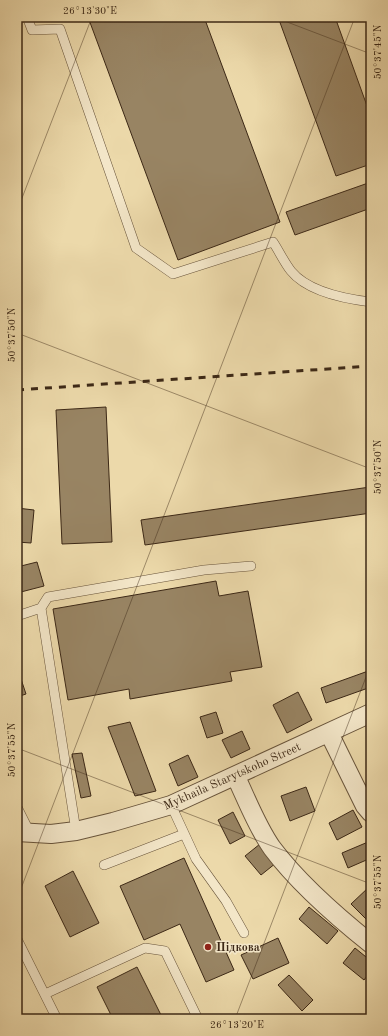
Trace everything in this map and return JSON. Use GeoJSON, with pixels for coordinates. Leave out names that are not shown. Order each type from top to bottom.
{"type":"FeatureCollection","features":[{"type":"Feature","properties":{"kind":"street","name":"Mykhaila Starytskoho Street"},"geometry":{"type":"LineString","coordinates":[[24,832],[51,834],[76,831],[170,805],[236,777],[371,713]]}},
{"type":"Feature","properties":{"kind":"street"},"geometry":{"type":"LineString","coordinates":[[328,733],[365,806],[371,813]]}},
{"type":"Feature","properties":{"kind":"street"},"geometry":{"type":"LineString","coordinates":[[236,777],[249,805],[272,847],[301,881],[371,944]]}},
{"type":"Feature","properties":{"kind":"lane"},"geometry":{"type":"LineString","coordinates":[[27,17],[32,30],[60,29],[136,248],[173,274],[273,242],[292,272],[308,284],[328,294],[371,302]]}},
{"type":"Feature","properties":{"kind":"lane"},"geometry":{"type":"LineString","coordinates":[[17,616],[41,608],[48,597],[204,570],[251,566]]}},
{"type":"Feature","properties":{"kind":"lane"},"geometry":{"type":"LineString","coordinates":[[41,608],[76,831]]}},
{"type":"Feature","properties":{"kind":"lane"},"geometry":{"type":"LineString","coordinates":[[170,805],[196,859],[226,901],[244,933]]}},
{"type":"Feature","properties":{"kind":"lane"},"geometry":{"type":"LineString","coordinates":[[17,807],[24,832]]}},
{"type":"Feature","properties":{"kind":"lane"},"geometry":{"type":"LineString","coordinates":[[104,865],[184,834]]}},
{"type":"Feature","properties":{"kind":"lane"},"geometry":{"type":"LineString","coordinates":[[17,939],[57,1019]]}},
{"type":"Feature","properties":{"kind":"lane"},"geometry":{"type":"LineString","coordinates":[[44,994],[145,948],[165,951],[198,1019]]}},
{"type":"Feature","properties":{"kind":"building"},"geometry":{"type":"Polygon","coordinates":[[[88,17],[204,17],[280,222],[178,260],[88,17]]]}},
{"type":"Feature","properties":{"kind":"building"},"geometry":{"type":"Polygon","coordinates":[[[278,17],[335,17],[371,117],[371,164],[336,176],[278,17]]]}},
{"type":"Feature","properties":{"kind":"building"},"geometry":{"type":"Polygon","coordinates":[[[371,182],[371,208],[295,235],[286,212],[371,182]]]}},
{"type":"Feature","properties":{"kind":"building"},"geometry":{"type":"Polygon","coordinates":[[[106,407],[112,542],[62,544],[56,410],[106,407]]]}},
{"type":"Feature","properties":{"kind":"building"},"geometry":{"type":"Polygon","coordinates":[[[370,487],[371,513],[145,545],[141,520],[370,487]]]}},
{"type":"Feature","properties":{"kind":"building"},"geometry":{"type":"Polygon","coordinates":[[[17,508],[34,510],[31,543],[17,542],[17,508]]]}},
{"type":"Feature","properties":{"kind":"building"},"geometry":{"type":"Polygon","coordinates":[[[37,562],[44,586],[17,593],[17,567],[37,562]]]}},
{"type":"Feature","properties":{"kind":"building"},"geometry":{"type":"Polygon","coordinates":[[[216,581],[219,596],[248,591],[262,667],[230,672],[232,681],[130,699],[129,689],[68,700],[53,609],[216,581]]]}},
{"type":"Feature","properties":{"kind":"building"},"geometry":{"type":"Polygon","coordinates":[[[371,670],[371,687],[326,703],[321,688],[371,670]]]}},
{"type":"Feature","properties":{"kind":"building"},"geometry":{"type":"Polygon","coordinates":[[[20,676],[26,694],[17,697],[17,677],[20,676]]]}},
{"type":"Feature","properties":{"kind":"building"},"geometry":{"type":"Polygon","coordinates":[[[298,692],[312,720],[287,733],[273,705],[298,692]]]}},
{"type":"Feature","properties":{"kind":"building"},"geometry":{"type":"Polygon","coordinates":[[[216,712],[223,733],[207,738],[200,717],[216,712]]]}},
{"type":"Feature","properties":{"kind":"building"},"geometry":{"type":"Polygon","coordinates":[[[130,722],[156,791],[135,796],[108,727],[130,722]]]}},
{"type":"Feature","properties":{"kind":"building"},"geometry":{"type":"Polygon","coordinates":[[[242,731],[250,749],[231,758],[222,740],[242,731]]]}},
{"type":"Feature","properties":{"kind":"building"},"geometry":{"type":"Polygon","coordinates":[[[82,753],[91,796],[81,798],[72,754],[82,753]]]}},
{"type":"Feature","properties":{"kind":"building"},"geometry":{"type":"Polygon","coordinates":[[[188,755],[198,777],[178,786],[169,764],[188,755]]]}},
{"type":"Feature","properties":{"kind":"building"},"geometry":{"type":"Polygon","coordinates":[[[371,783],[371,809],[362,786],[371,783]]]}},
{"type":"Feature","properties":{"kind":"building"},"geometry":{"type":"Polygon","coordinates":[[[306,787],[315,811],[290,821],[281,796],[306,787]]]}},
{"type":"Feature","properties":{"kind":"building"},"geometry":{"type":"Polygon","coordinates":[[[353,810],[362,827],[337,840],[329,823],[353,810]]]}},
{"type":"Feature","properties":{"kind":"building"},"geometry":{"type":"Polygon","coordinates":[[[233,812],[245,836],[230,844],[218,820],[233,812]]]}},
{"type":"Feature","properties":{"kind":"building"},"geometry":{"type":"Polygon","coordinates":[[[368,842],[371,849],[371,858],[348,868],[342,853],[368,842]]]}},
{"type":"Feature","properties":{"kind":"building"},"geometry":{"type":"Polygon","coordinates":[[[260,844],[276,863],[261,875],[245,856],[260,844]]]}},
{"type":"Feature","properties":{"kind":"building","name":"Підкова"},"geometry":{"type":"Polygon","coordinates":[[[184,858],[234,970],[206,982],[180,924],[144,940],[120,886],[184,858]]]}},
{"type":"Feature","properties":{"kind":"building"},"geometry":{"type":"Polygon","coordinates":[[[73,871],[99,923],[70,937],[45,886],[73,871]]]}},
{"type":"Feature","properties":{"kind":"building"},"geometry":{"type":"Polygon","coordinates":[[[369,887],[371,889],[371,920],[369,922],[351,904],[369,887]]]}},
{"type":"Feature","properties":{"kind":"building"},"geometry":{"type":"Polygon","coordinates":[[[309,907],[338,931],[327,944],[299,919],[309,907]]]}},
{"type":"Feature","properties":{"kind":"building"},"geometry":{"type":"Polygon","coordinates":[[[278,938],[289,963],[253,979],[241,955],[278,938]]]}},
{"type":"Feature","properties":{"kind":"building"},"geometry":{"type":"Polygon","coordinates":[[[355,948],[371,961],[371,971],[364,980],[343,963],[355,948]]]}},
{"type":"Feature","properties":{"kind":"building"},"geometry":{"type":"Polygon","coordinates":[[[137,967],[163,1019],[113,1019],[97,987],[137,967]]]}},
{"type":"Feature","properties":{"kind":"building"},"geometry":{"type":"Polygon","coordinates":[[[289,975],[313,1000],[302,1011],[278,985],[289,975]]]}},
{"type":"Feature","properties":{"kind":"railway"},"geometry":{"type":"LineString","coordinates":[[17,390],[371,366]]}},
{"type":"Feature","properties":{"kind":"place","name":"Підкова"},"geometry":{"type":"Point","coordinates":[208,947]}}]}
